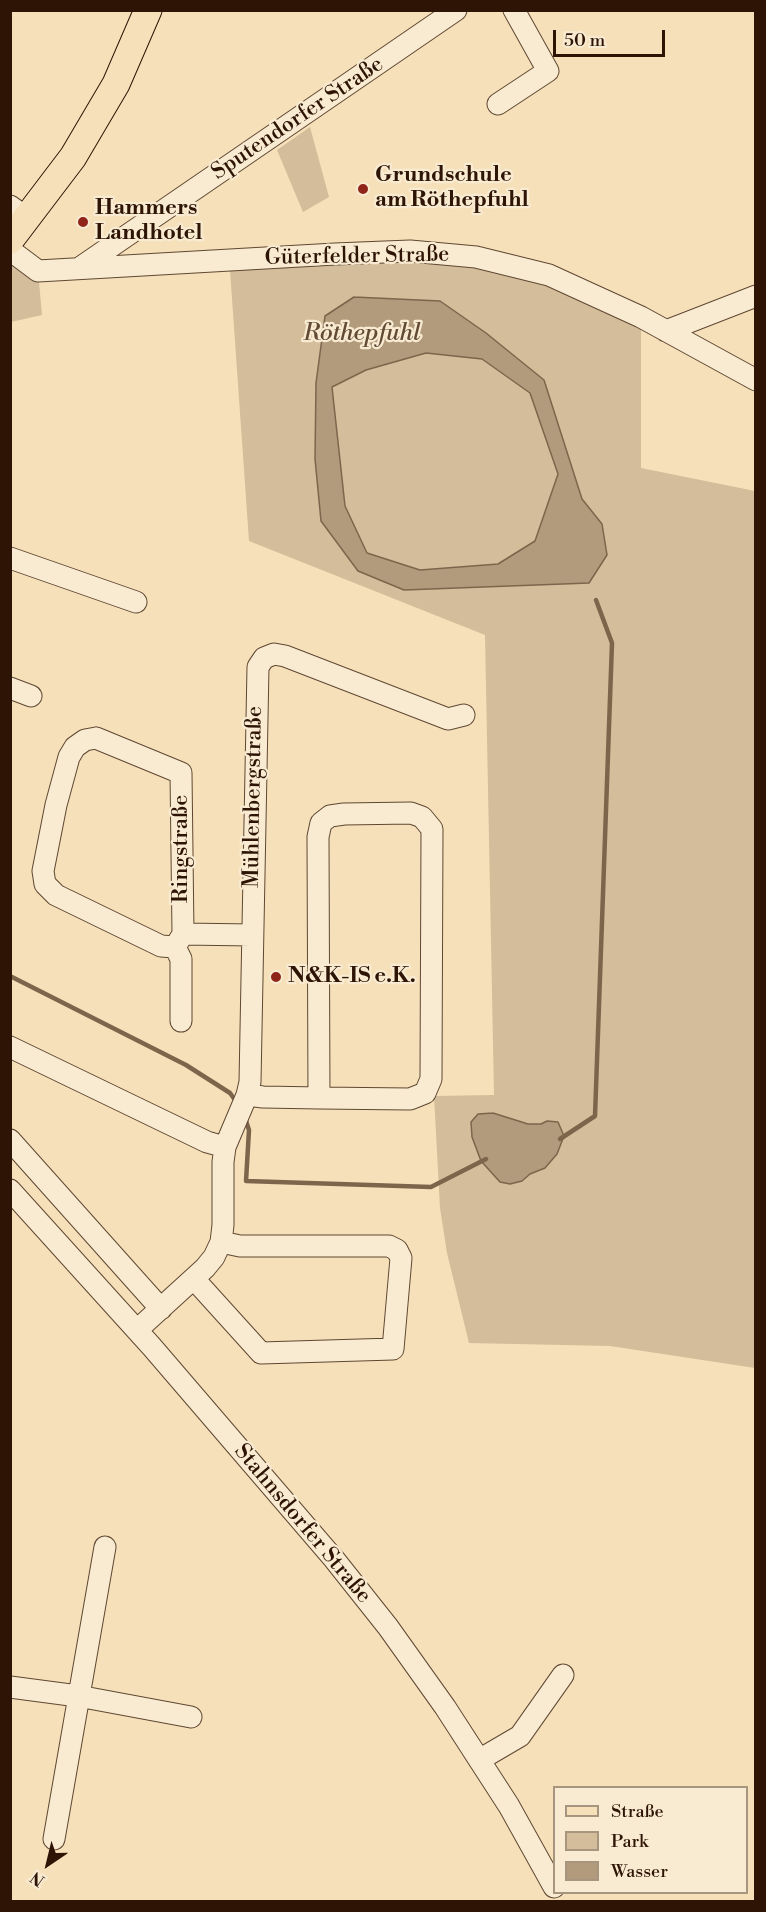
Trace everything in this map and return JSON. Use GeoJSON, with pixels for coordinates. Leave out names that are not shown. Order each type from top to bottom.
{"type":"FeatureCollection","features":[{"type":"Feature","properties":{"kind":"main road"},"geometry":{"type":"LineString","coordinates":[[10,240],[19,212],[73,157],[116,84],[148,10]]}},
{"type":"Feature","properties":{"kind":"street","name":"Sputendorfer Straße"},"geometry":{"type":"LineString","coordinates":[[81,268],[456,10]]}},
{"type":"Feature","properties":{"kind":"street"},"geometry":{"type":"LineString","coordinates":[[498,104],[548,71],[514,10]]}},
{"type":"Feature","properties":{"kind":"street","name":"Güterfelder Straße"},"geometry":{"type":"LineString","coordinates":[[10,250],[38,271],[400,252],[476,257],[549,275],[641,317],[756,380]]}},
{"type":"Feature","properties":{"kind":"street"},"geometry":{"type":"LineString","coordinates":[[666,331],[756,296]]}},
{"type":"Feature","properties":{"kind":"street"},"geometry":{"type":"LineString","coordinates":[[10,558],[136,602]]}},
{"type":"Feature","properties":{"kind":"street","name":"Mühlenbergstraße"},"geometry":{"type":"LineString","coordinates":[[137,1330],[194,1279],[214,1257],[221,1242],[225,1147],[247,1095],[250,1082],[256,676],[258,667],[264,658],[274,654],[285,656],[448,719],[464,715]]}},
{"type":"Feature","properties":{"kind":"street"},"geometry":{"type":"LineString","coordinates":[[10,688],[31,696]]}},
{"type":"Feature","properties":{"kind":"street","name":"Ringstraße"},"geometry":{"type":"LineString","coordinates":[[181,1022],[179,941],[182,773],[96,738],[85,740],[75,747],[69,757],[57,805],[43,871],[45,884],[56,895],[161,946],[179,941],[252,935]]}},
{"type":"Feature","properties":{"kind":"street"},"geometry":{"type":"LineString","coordinates":[[247,1095],[262,1097],[319,1098],[410,1099],[424,1093],[432,1079],[432,829],[422,817],[411,813],[344,814],[330,816],[321,823],[318,837],[319,1098]]}},
{"type":"Feature","properties":{"kind":"street"},"geometry":{"type":"LineString","coordinates":[[10,1047],[207,1142],[225,1147]]}},
{"type":"Feature","properties":{"kind":"street"},"geometry":{"type":"LineString","coordinates":[[10,1140],[161,1309]]}},
{"type":"Feature","properties":{"kind":"street","name":"Stahnsdorfer Straße"},"geometry":{"type":"LineString","coordinates":[[10,1190],[137,1330],[334,1559],[388,1627],[445,1707],[509,1806],[553,1883]]}},
{"type":"Feature","properties":{"kind":"street"},"geometry":{"type":"LineString","coordinates":[[194,1279],[261,1353],[393,1349],[401,1258],[398,1250],[389,1246],[240,1246],[221,1242]]}},
{"type":"Feature","properties":{"kind":"street"},"geometry":{"type":"LineString","coordinates":[[54,1839],[105,1547]]}},
{"type":"Feature","properties":{"kind":"street"},"geometry":{"type":"LineString","coordinates":[[479,1760],[520,1736],[563,1675]]}},
{"type":"Feature","properties":{"kind":"street"},"geometry":{"type":"LineString","coordinates":[[10,1687],[78,1696],[191,1717]]}},
{"type":"Feature","properties":{"kind":"green space"},"geometry":{"type":"Polygon","coordinates":[[[310,127],[329,197],[303,212],[277,150],[310,127]]]}},
{"type":"Feature","properties":{"kind":"green space"},"geometry":{"type":"Polygon","coordinates":[[[10,250],[38,271],[42,315],[11,322],[10,250]]]}},
{"type":"Feature","properties":{"kind":"green space"},"geometry":{"type":"Polygon","coordinates":[[[476,257],[641,317],[641,468],[755,491],[755,1368],[610,1346],[469,1343],[447,1253],[440,1208],[434,1096],[494,1095],[485,635],[249,541],[230,270],[476,257]],[[325,316],[316,383],[315,459],[321,521],[358,571],[589,583],[582,499],[544,380],[486,333],[325,316]]]}},
{"type":"Feature","properties":{"kind":"green space"},"geometry":{"type":"Polygon","coordinates":[[[426,353],[482,359],[530,393],[558,475],[535,541],[498,564],[420,570],[367,553],[345,506],[332,387],[366,370],[426,353]]]}},
{"type":"Feature","properties":{"kind":"water","name":"Röthepfuhl"},"geometry":{"type":"Polygon","coordinates":[[[354,297],[440,301],[486,333],[544,380],[582,499],[602,524],[607,555],[589,583],[404,590],[358,571],[321,521],[315,459],[316,383],[325,316],[354,297]],[[426,353],[366,370],[332,387],[345,506],[367,553],[420,570],[498,564],[535,541],[558,474],[530,393],[482,359],[426,353]]]}},
{"type":"Feature","properties":{"kind":"water"},"geometry":{"type":"Polygon","coordinates":[[[493,1113],[528,1124],[558,1122],[564,1136],[557,1154],[545,1168],[530,1174],[522,1181],[510,1184],[500,1182],[481,1161],[472,1137],[471,1122],[478,1114],[493,1113]]]}},
{"type":"Feature","properties":{"kind":"waterway"},"geometry":{"type":"LineString","coordinates":[[560,1139],[595,1116],[612,643],[596,600]]}},
{"type":"Feature","properties":{"kind":"waterway"},"geometry":{"type":"LineString","coordinates":[[10,976],[186,1065],[230,1093],[235,1100]]}},
{"type":"Feature","properties":{"kind":"waterway"},"geometry":{"type":"LineString","coordinates":[[246,1121],[249,1130],[246,1181],[431,1187],[486,1159]]}},
{"type":"Feature","properties":{"kind":"place","name":"Grundschule am Röthepfuhl"},"geometry":{"type":"Point","coordinates":[363,189]}},
{"type":"Feature","properties":{"kind":"place","name":"Hammers Landhotel"},"geometry":{"type":"Point","coordinates":[83,222]}},
{"type":"Feature","properties":{"kind":"place","name":"N&K-IS e.K."},"geometry":{"type":"Point","coordinates":[276,977]}}]}
